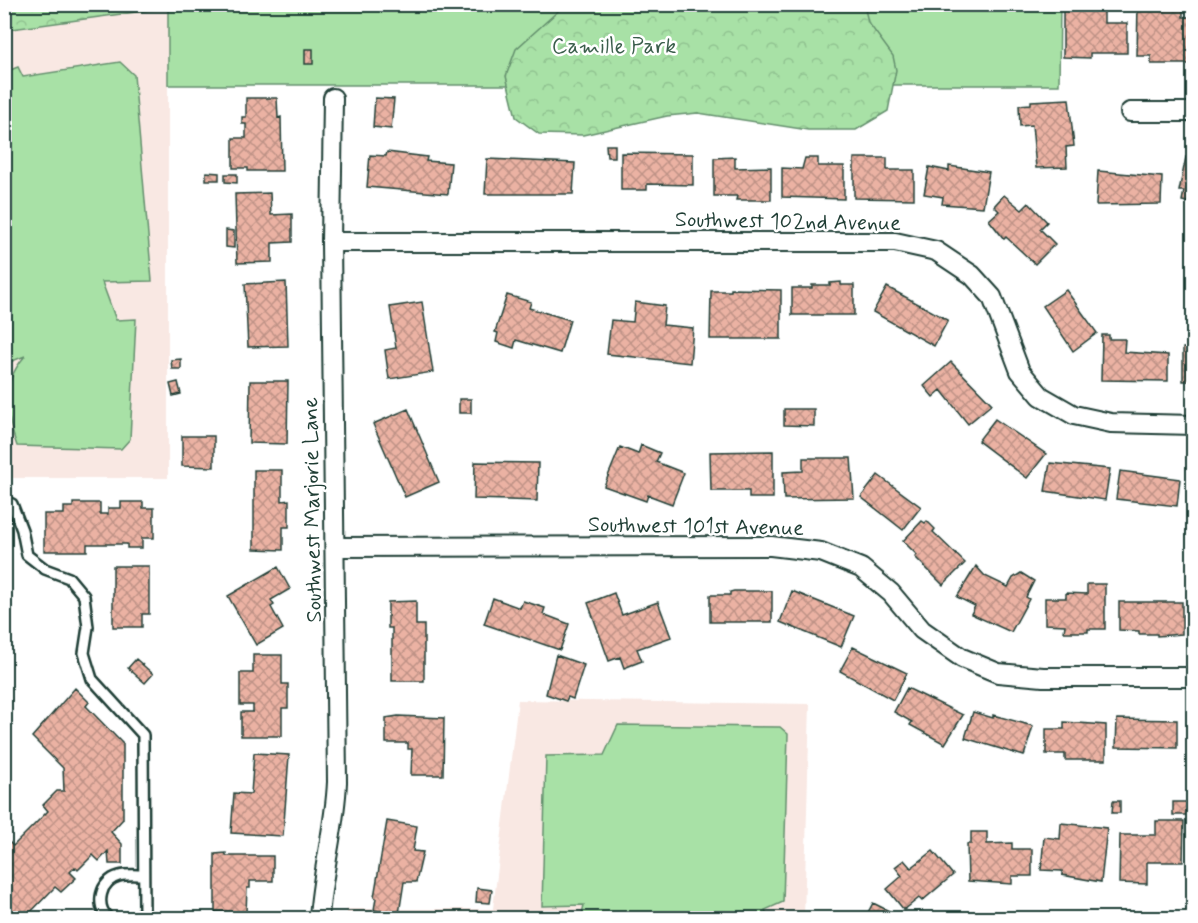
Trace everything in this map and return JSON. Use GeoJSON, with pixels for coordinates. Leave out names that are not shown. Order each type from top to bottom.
{"type":"FeatureCollection","features":[{"type":"Feature","properties":{"kind":"street","name":"Southwest Marjorie Lane"},"geometry":{"type":"LineString","coordinates":[[319,918],[321,890],[335,821],[337,782],[331,242],[333,98]]}},
{"type":"Feature","properties":{"kind":"street"},"geometry":{"type":"LineString","coordinates":[[1130,112],[1194,112]]}},
{"type":"Feature","properties":{"kind":"street","name":"Southwest 102nd Avenue"},"geometry":{"type":"LineString","coordinates":[[331,242],[905,244],[936,251],[972,275],[992,297],[1020,371],[1041,396],[1074,415],[1111,423],[1194,425]]}},
{"type":"Feature","properties":{"kind":"street","name":"Southwest 101st Avenue"},"geometry":{"type":"LineString","coordinates":[[336,547],[771,546],[821,552],[861,568],[891,593],[922,630],[962,658],[998,673],[1043,677],[1194,677]]}},
{"type":"Feature","properties":{"kind":"lane"},"geometry":{"type":"LineString","coordinates":[[4,501],[12,504],[22,530],[27,555],[45,569],[69,579],[84,596],[88,627],[84,653],[92,679],[143,735],[144,918]]}},
{"type":"Feature","properties":{"kind":"lane"},"geometry":{"type":"LineString","coordinates":[[108,918],[101,908],[100,899],[107,883],[122,875],[143,875]]}},
{"type":"Feature","properties":{"kind":"shaded area"},"geometry":{"type":"Polygon","coordinates":[[[4,5],[168,5],[168,478],[5,478],[4,5]]]}},
{"type":"Feature","properties":{"kind":"shaded area"},"geometry":{"type":"Polygon","coordinates":[[[518,700],[810,704],[804,918],[347,918],[347,909],[493,909],[518,700]]]}},
{"type":"Feature","properties":{"kind":"green space"},"geometry":{"type":"Polygon","coordinates":[[[566,4],[864,5],[868,22],[893,56],[896,70],[888,111],[856,130],[808,130],[698,113],[667,116],[583,135],[539,134],[516,117],[506,76],[516,49],[566,4]]]}},
{"type":"Feature","properties":{"kind":"green space"},"geometry":{"type":"Polygon","coordinates":[[[5,5],[172,5],[172,7],[5,30],[5,5]]]}},
{"type":"Feature","properties":{"kind":"green space","name":"Camille Park"},"geometry":{"type":"Polygon","coordinates":[[[168,5],[1060,5],[1059,85],[168,85],[168,5]]]}},
{"type":"Feature","properties":{"kind":"green space"},"geometry":{"type":"Polygon","coordinates":[[[120,62],[134,75],[152,281],[102,282],[116,320],[136,319],[130,439],[121,449],[17,446],[7,399],[12,377],[25,356],[5,364],[5,72],[18,67],[23,77],[120,62]]]}},
{"type":"Feature","properties":{"kind":"green space"},"geometry":{"type":"Polygon","coordinates":[[[618,725],[780,727],[788,734],[783,902],[765,910],[769,918],[581,918],[584,905],[542,906],[546,756],[604,755],[618,725]]]}},
{"type":"Feature","properties":{"kind":"building"},"geometry":{"type":"Polygon","coordinates":[[[1063,4],[1082,4],[1082,11],[1104,11],[1104,23],[1127,23],[1127,53],[1090,53],[1090,58],[1063,57],[1063,4]]]}},
{"type":"Feature","properties":{"kind":"building"},"geometry":{"type":"Polygon","coordinates":[[[1138,4],[1167,4],[1167,8],[1183,8],[1183,17],[1192,17],[1192,64],[1151,64],[1151,56],[1137,56],[1138,4]]]}},
{"type":"Feature","properties":{"kind":"building"},"geometry":{"type":"Polygon","coordinates":[[[305,49],[313,49],[313,64],[305,64],[305,49]]]}},
{"type":"Feature","properties":{"kind":"building"},"geometry":{"type":"Polygon","coordinates":[[[246,98],[277,98],[278,118],[281,117],[282,171],[248,171],[248,168],[233,168],[233,138],[246,138],[246,124],[242,124],[242,117],[246,117],[246,98]]]}},
{"type":"Feature","properties":{"kind":"building"},"geometry":{"type":"Polygon","coordinates":[[[375,98],[394,99],[391,129],[373,127],[375,98]]]}},
{"type":"Feature","properties":{"kind":"building"},"geometry":{"type":"Polygon","coordinates":[[[1069,99],[1074,146],[1066,147],[1067,167],[1036,168],[1032,125],[1020,126],[1019,105],[1031,104],[1031,101],[1069,99]]]}},
{"type":"Feature","properties":{"kind":"building"},"geometry":{"type":"Polygon","coordinates":[[[606,145],[615,145],[615,157],[607,157],[606,145]]]}},
{"type":"Feature","properties":{"kind":"building"},"geometry":{"type":"Polygon","coordinates":[[[387,152],[427,157],[426,161],[451,163],[448,194],[367,187],[370,155],[386,156],[387,152]]]}},
{"type":"Feature","properties":{"kind":"building"},"geometry":{"type":"Polygon","coordinates":[[[621,153],[693,154],[693,185],[647,184],[647,190],[621,190],[621,153]]]}},
{"type":"Feature","properties":{"kind":"building"},"geometry":{"type":"Polygon","coordinates":[[[735,157],[735,168],[771,167],[771,200],[736,200],[737,196],[714,196],[714,158],[735,157]]]}},
{"type":"Feature","properties":{"kind":"building"},"geometry":{"type":"Polygon","coordinates":[[[1186,157],[1194,159],[1194,204],[1182,201],[1184,191],[1179,191],[1186,157]]]}},
{"type":"Feature","properties":{"kind":"building"},"geometry":{"type":"Polygon","coordinates":[[[805,158],[818,158],[818,166],[844,166],[844,199],[782,197],[782,168],[802,169],[805,158]]]}},
{"type":"Feature","properties":{"kind":"building"},"geometry":{"type":"Polygon","coordinates":[[[854,158],[887,158],[887,170],[914,170],[914,199],[854,198],[854,158]]]}},
{"type":"Feature","properties":{"kind":"building"},"geometry":{"type":"Polygon","coordinates":[[[487,159],[575,163],[573,194],[485,194],[487,159]]]}},
{"type":"Feature","properties":{"kind":"building"},"geometry":{"type":"Polygon","coordinates":[[[949,166],[989,172],[983,207],[942,204],[943,197],[924,194],[929,167],[949,171],[949,166]]]}},
{"type":"Feature","properties":{"kind":"building"},"geometry":{"type":"Polygon","coordinates":[[[1098,171],[1162,177],[1161,204],[1096,205],[1098,171]]]}},
{"type":"Feature","properties":{"kind":"building"},"geometry":{"type":"Polygon","coordinates":[[[206,172],[219,173],[219,180],[206,180],[206,172]]]}},
{"type":"Feature","properties":{"kind":"building"},"geometry":{"type":"Polygon","coordinates":[[[225,174],[237,174],[237,183],[225,182],[225,174]]]}},
{"type":"Feature","properties":{"kind":"building"},"geometry":{"type":"Polygon","coordinates":[[[270,193],[271,215],[292,214],[292,242],[272,243],[272,262],[237,263],[235,194],[270,193]]]}},
{"type":"Feature","properties":{"kind":"building"},"geometry":{"type":"Polygon","coordinates":[[[1004,195],[1022,210],[1029,203],[1047,222],[1040,229],[1055,244],[1035,264],[1006,237],[1004,239],[989,220],[999,211],[994,206],[1004,195]]]}},
{"type":"Feature","properties":{"kind":"building"},"geometry":{"type":"Polygon","coordinates":[[[226,230],[234,231],[234,248],[226,247],[226,230]]]}},
{"type":"Feature","properties":{"kind":"building"},"geometry":{"type":"Polygon","coordinates":[[[286,282],[288,346],[248,347],[245,284],[286,282]]]}},
{"type":"Feature","properties":{"kind":"building"},"geometry":{"type":"Polygon","coordinates":[[[841,282],[841,285],[854,285],[854,315],[792,315],[792,288],[812,288],[812,285],[830,285],[830,283],[841,282]]]}},
{"type":"Feature","properties":{"kind":"building"},"geometry":{"type":"Polygon","coordinates":[[[887,287],[948,320],[934,346],[873,312],[887,287]]]}},
{"type":"Feature","properties":{"kind":"building"},"geometry":{"type":"Polygon","coordinates":[[[731,289],[781,290],[781,339],[710,339],[711,291],[731,291],[731,289]]]}},
{"type":"Feature","properties":{"kind":"building"},"geometry":{"type":"Polygon","coordinates":[[[1066,290],[1097,333],[1073,351],[1043,306],[1066,290]]]}},
{"type":"Feature","properties":{"kind":"building"},"geometry":{"type":"Polygon","coordinates":[[[507,295],[531,302],[529,308],[570,320],[560,353],[516,340],[514,348],[496,342],[498,333],[495,332],[507,295]]]}},
{"type":"Feature","properties":{"kind":"building"},"geometry":{"type":"Polygon","coordinates":[[[422,302],[433,372],[389,379],[385,350],[396,348],[390,307],[422,302]]]}},
{"type":"Feature","properties":{"kind":"building"},"geometry":{"type":"Polygon","coordinates":[[[635,302],[665,306],[663,325],[693,328],[690,363],[607,354],[611,320],[633,322],[635,302]]]}},
{"type":"Feature","properties":{"kind":"building"},"geometry":{"type":"Polygon","coordinates":[[[1102,335],[1109,335],[1109,339],[1125,339],[1124,352],[1168,355],[1168,381],[1101,380],[1102,335]]]}},
{"type":"Feature","properties":{"kind":"building"},"geometry":{"type":"Polygon","coordinates":[[[1183,348],[1194,348],[1194,381],[1183,381],[1183,348]]]}},
{"type":"Feature","properties":{"kind":"building"},"geometry":{"type":"Polygon","coordinates":[[[181,359],[181,369],[172,369],[171,360],[181,359]]]}},
{"type":"Feature","properties":{"kind":"building"},"geometry":{"type":"Polygon","coordinates":[[[951,362],[992,404],[968,424],[941,390],[933,397],[924,386],[951,362]]]}},
{"type":"Feature","properties":{"kind":"building"},"geometry":{"type":"Polygon","coordinates":[[[250,381],[288,381],[287,444],[249,443],[250,381]]]}},
{"type":"Feature","properties":{"kind":"building"},"geometry":{"type":"Polygon","coordinates":[[[178,382],[181,394],[173,396],[170,384],[178,382]]]}},
{"type":"Feature","properties":{"kind":"building"},"geometry":{"type":"Polygon","coordinates":[[[459,399],[471,399],[471,413],[459,413],[459,399]]]}},
{"type":"Feature","properties":{"kind":"building"},"geometry":{"type":"Polygon","coordinates":[[[408,409],[439,482],[405,497],[373,424],[408,409]]]}},
{"type":"Feature","properties":{"kind":"building"},"geometry":{"type":"Polygon","coordinates":[[[784,409],[814,409],[814,426],[784,425],[784,409]]]}},
{"type":"Feature","properties":{"kind":"building"},"geometry":{"type":"Polygon","coordinates":[[[995,419],[1046,454],[1027,478],[978,441],[995,419]]]}},
{"type":"Feature","properties":{"kind":"building"},"geometry":{"type":"Polygon","coordinates":[[[182,436],[214,436],[214,467],[182,466],[182,436]]]}},
{"type":"Feature","properties":{"kind":"building"},"geometry":{"type":"Polygon","coordinates":[[[641,445],[660,453],[656,462],[684,473],[672,504],[648,495],[646,501],[604,486],[620,447],[638,454],[641,445]]]}},
{"type":"Feature","properties":{"kind":"building"},"geometry":{"type":"Polygon","coordinates":[[[773,451],[773,498],[749,498],[749,491],[711,491],[710,452],[773,451]]]}},
{"type":"Feature","properties":{"kind":"building"},"geometry":{"type":"Polygon","coordinates":[[[803,458],[851,458],[854,498],[784,499],[783,472],[803,471],[803,458]]]}},
{"type":"Feature","properties":{"kind":"building"},"geometry":{"type":"Polygon","coordinates":[[[475,462],[538,463],[537,501],[474,499],[475,462]]]}},
{"type":"Feature","properties":{"kind":"building"},"geometry":{"type":"Polygon","coordinates":[[[1050,463],[1110,469],[1105,500],[1045,491],[1050,463]]]}},
{"type":"Feature","properties":{"kind":"building"},"geometry":{"type":"Polygon","coordinates":[[[254,470],[282,470],[282,501],[289,500],[289,527],[283,527],[283,550],[254,549],[254,470]]]}},
{"type":"Feature","properties":{"kind":"building"},"geometry":{"type":"Polygon","coordinates":[[[1120,471],[1180,479],[1177,506],[1116,499],[1120,471]]]}},
{"type":"Feature","properties":{"kind":"building"},"geometry":{"type":"Polygon","coordinates":[[[878,475],[921,507],[903,530],[861,497],[878,475]]]}},
{"type":"Feature","properties":{"kind":"building"},"geometry":{"type":"Polygon","coordinates":[[[121,502],[143,502],[143,508],[154,508],[154,538],[142,538],[142,548],[127,548],[127,544],[87,544],[87,551],[44,551],[44,514],[64,514],[64,507],[73,507],[73,503],[100,503],[100,514],[108,514],[108,508],[121,508],[121,502]]]}},
{"type":"Feature","properties":{"kind":"building"},"geometry":{"type":"Polygon","coordinates":[[[922,521],[925,523],[927,521],[935,529],[933,532],[965,563],[943,585],[915,557],[917,555],[903,541],[922,521]]]}},
{"type":"Feature","properties":{"kind":"building"},"geometry":{"type":"Polygon","coordinates":[[[113,566],[149,566],[149,614],[142,614],[142,627],[113,627],[113,566]]]}},
{"type":"Feature","properties":{"kind":"building"},"geometry":{"type":"Polygon","coordinates":[[[976,566],[985,576],[1008,587],[1013,578],[1021,573],[1034,581],[1026,597],[1029,599],[1011,632],[971,614],[975,606],[957,597],[976,566]]]}},
{"type":"Feature","properties":{"kind":"building"},"geometry":{"type":"Polygon","coordinates":[[[278,567],[290,589],[271,600],[274,605],[271,607],[283,629],[256,645],[228,596],[278,567]]]}},
{"type":"Feature","properties":{"kind":"building"},"geometry":{"type":"Polygon","coordinates":[[[1087,584],[1105,584],[1105,629],[1064,632],[1065,625],[1045,624],[1045,598],[1066,598],[1066,593],[1087,594],[1087,584]]]}},
{"type":"Feature","properties":{"kind":"building"},"geometry":{"type":"Polygon","coordinates":[[[772,591],[772,622],[710,622],[710,595],[730,595],[730,592],[772,591]]]}},
{"type":"Feature","properties":{"kind":"building"},"geometry":{"type":"Polygon","coordinates":[[[792,591],[854,616],[841,647],[780,622],[792,591]]]}},
{"type":"Feature","properties":{"kind":"building"},"geometry":{"type":"Polygon","coordinates":[[[614,593],[622,615],[658,602],[671,637],[637,649],[642,661],[624,668],[620,657],[609,661],[588,603],[614,593]]]}},
{"type":"Feature","properties":{"kind":"building"},"geometry":{"type":"Polygon","coordinates":[[[493,598],[520,608],[523,601],[545,608],[543,614],[569,624],[560,650],[484,624],[493,598]]]}},
{"type":"Feature","properties":{"kind":"building"},"geometry":{"type":"Polygon","coordinates":[[[416,601],[416,625],[424,625],[424,681],[392,681],[392,628],[388,628],[388,602],[416,601]]]}},
{"type":"Feature","properties":{"kind":"building"},"geometry":{"type":"Polygon","coordinates":[[[1119,602],[1182,602],[1182,634],[1157,636],[1157,634],[1139,634],[1139,631],[1119,630],[1119,602]]]}},
{"type":"Feature","properties":{"kind":"building"},"geometry":{"type":"Polygon","coordinates":[[[853,647],[907,673],[893,700],[840,671],[853,647]]]}},
{"type":"Feature","properties":{"kind":"building"},"geometry":{"type":"Polygon","coordinates":[[[253,655],[282,655],[282,684],[288,684],[288,708],[282,708],[282,736],[241,736],[241,712],[253,712],[253,705],[240,705],[240,673],[253,673],[253,655]]]}},
{"type":"Feature","properties":{"kind":"building"},"geometry":{"type":"Polygon","coordinates":[[[556,655],[584,665],[573,699],[568,697],[566,701],[546,694],[556,655]]]}},
{"type":"Feature","properties":{"kind":"building"},"geometry":{"type":"Polygon","coordinates":[[[136,659],[153,674],[145,683],[128,668],[136,659]]]}},
{"type":"Feature","properties":{"kind":"building"},"geometry":{"type":"Polygon","coordinates":[[[75,688],[89,702],[86,706],[123,744],[123,819],[111,832],[122,844],[122,864],[109,864],[108,851],[99,861],[93,855],[78,870],[75,867],[70,872],[76,878],[61,892],[55,887],[25,918],[4,918],[4,843],[7,840],[13,846],[48,811],[43,805],[57,791],[64,791],[63,768],[32,737],[75,688]]]}},
{"type":"Feature","properties":{"kind":"building"},"geometry":{"type":"Polygon","coordinates":[[[907,688],[963,715],[945,744],[910,725],[912,722],[894,712],[907,688]]]}},
{"type":"Feature","properties":{"kind":"building"},"geometry":{"type":"Polygon","coordinates":[[[973,712],[1033,726],[1024,756],[965,738],[973,712]]]}},
{"type":"Feature","properties":{"kind":"building"},"geometry":{"type":"Polygon","coordinates":[[[398,716],[444,718],[443,775],[411,775],[412,749],[408,749],[408,743],[386,743],[386,718],[398,716]]]}},
{"type":"Feature","properties":{"kind":"building"},"geometry":{"type":"Polygon","coordinates":[[[1117,719],[1177,720],[1177,748],[1116,747],[1117,719]]]}},
{"type":"Feature","properties":{"kind":"building"},"geometry":{"type":"Polygon","coordinates":[[[1064,722],[1106,725],[1106,760],[1065,760],[1065,754],[1046,754],[1046,729],[1064,729],[1064,722]]]}},
{"type":"Feature","properties":{"kind":"building"},"geometry":{"type":"Polygon","coordinates":[[[254,753],[289,755],[283,836],[231,833],[234,793],[251,794],[254,753]]]}},
{"type":"Feature","properties":{"kind":"building"},"geometry":{"type":"Polygon","coordinates":[[[1113,801],[1120,801],[1120,813],[1112,813],[1113,801]]]}},
{"type":"Feature","properties":{"kind":"building"},"geometry":{"type":"Polygon","coordinates":[[[1173,802],[1190,802],[1189,815],[1173,815],[1173,802]]]}},
{"type":"Feature","properties":{"kind":"building"},"geometry":{"type":"Polygon","coordinates":[[[387,821],[417,826],[413,851],[423,852],[416,882],[404,882],[399,914],[374,910],[376,898],[374,897],[387,821]]]}},
{"type":"Feature","properties":{"kind":"building"},"geometry":{"type":"Polygon","coordinates":[[[1156,821],[1184,821],[1183,862],[1147,862],[1147,884],[1119,883],[1120,835],[1156,835],[1156,821]]]}},
{"type":"Feature","properties":{"kind":"building"},"geometry":{"type":"Polygon","coordinates":[[[1061,823],[1107,828],[1101,882],[1062,875],[1062,871],[1041,870],[1044,837],[1060,839],[1061,823]]]}},
{"type":"Feature","properties":{"kind":"building"},"geometry":{"type":"Polygon","coordinates":[[[971,832],[987,832],[987,844],[1012,843],[1012,849],[1032,849],[1032,876],[1012,876],[1012,884],[968,881],[967,844],[971,844],[971,832]]]}},
{"type":"Feature","properties":{"kind":"building"},"geometry":{"type":"Polygon","coordinates":[[[933,851],[953,875],[922,901],[919,898],[904,910],[887,889],[902,876],[895,867],[904,860],[911,868],[933,851]]]}},
{"type":"Feature","properties":{"kind":"building"},"geometry":{"type":"Polygon","coordinates":[[[226,853],[226,856],[273,856],[273,881],[250,881],[250,888],[247,888],[246,912],[215,912],[215,854],[226,853]]]}},
{"type":"Feature","properties":{"kind":"building"},"geometry":{"type":"Polygon","coordinates":[[[477,888],[492,890],[490,903],[476,902],[477,888]]]}},
{"type":"Feature","properties":{"kind":"building"},"geometry":{"type":"Polygon","coordinates":[[[873,903],[897,915],[896,918],[865,918],[873,903]]]}}]}
